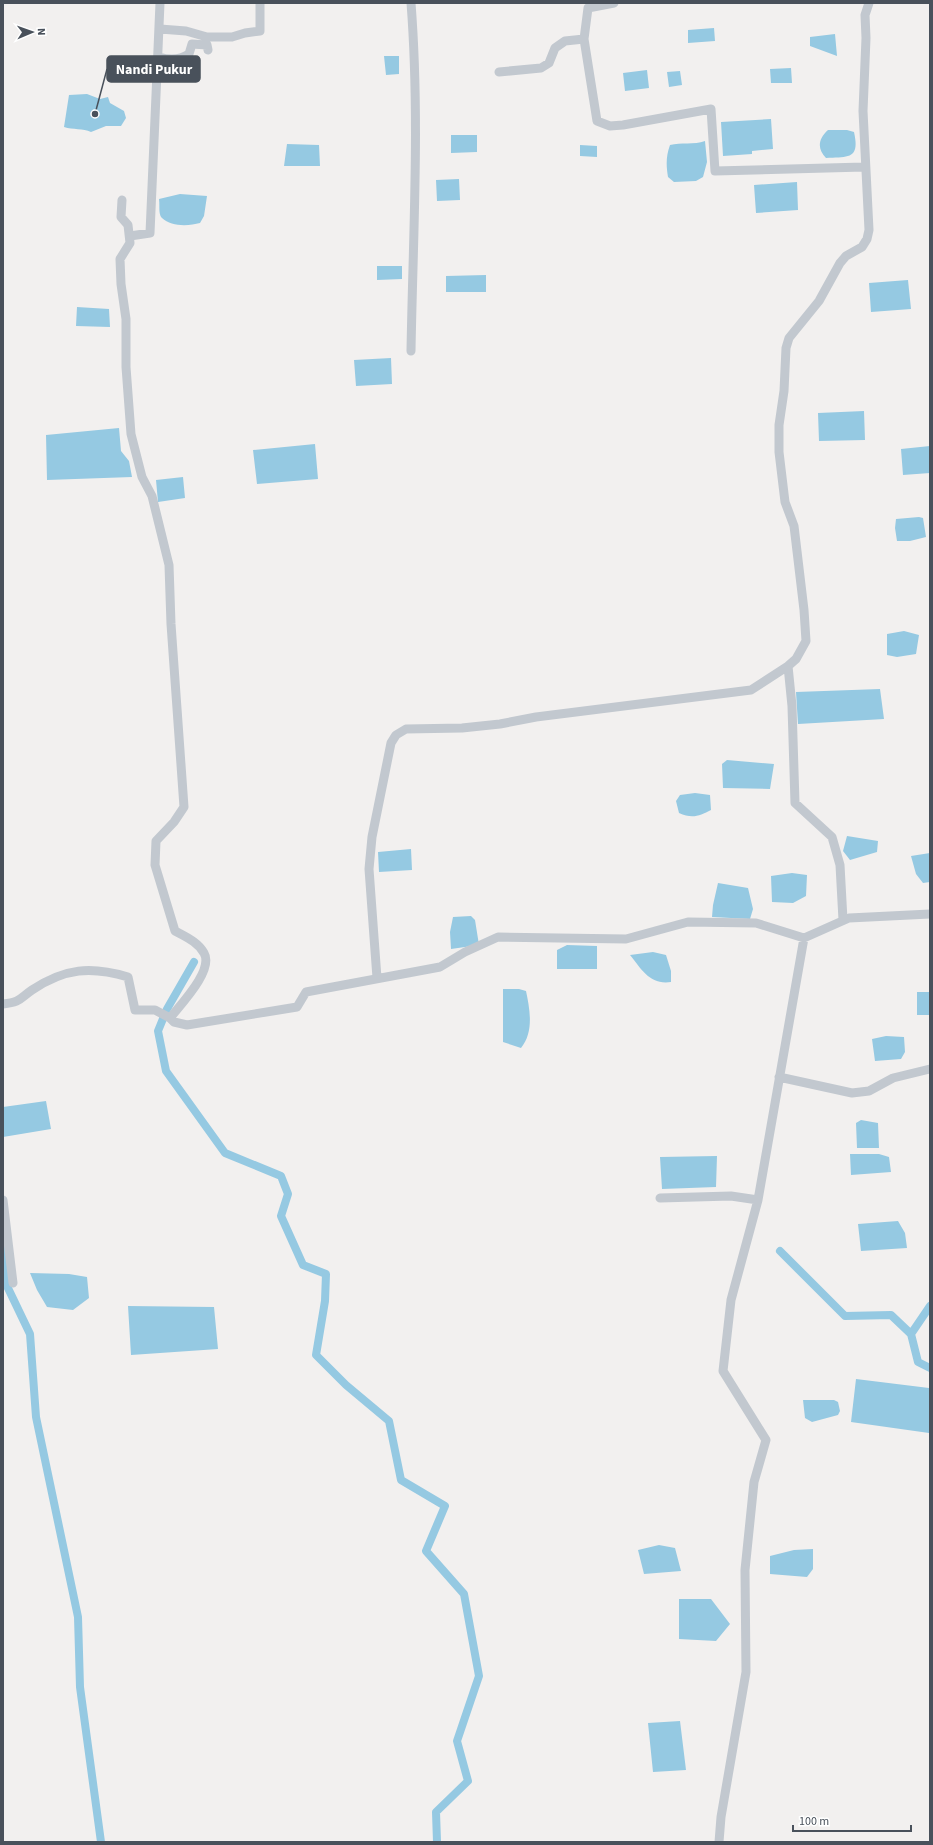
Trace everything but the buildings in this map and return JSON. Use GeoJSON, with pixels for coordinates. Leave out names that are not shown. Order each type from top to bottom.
{"type":"FeatureCollection","features":[{"type":"Feature","properties":{"kind":"street"},"geometry":{"type":"LineString","coordinates":[[130,236],[150,233],[159,57],[160,3]]}},
{"type":"Feature","properties":{"kind":"street"},"geometry":{"type":"LineString","coordinates":[[160,29],[186,31],[207,37],[232,37],[245,32],[260,31],[260,3]]}},
{"type":"Feature","properties":{"kind":"street"},"geometry":{"type":"LineString","coordinates":[[411,3],[414,48],[415,248],[412,351]]}},
{"type":"Feature","properties":{"kind":"street"},"geometry":{"type":"LineString","coordinates":[[614,3],[587,6],[584,39],[597,121],[610,126],[623,125],[710,109],[715,171],[864,167]]}},
{"type":"Feature","properties":{"kind":"street"},"geometry":{"type":"LineString","coordinates":[[377,978],[369,869],[372,838],[392,743],[396,735],[406,729],[462,728],[500,724],[536,717],[748,690],[788,666],[796,659],[806,641],[804,610],[794,526],[785,502],[779,452],[779,425],[784,392],[786,348],[790,338],[820,301],[840,263],[846,256],[862,247],[867,239],[869,230],[864,167],[863,111],[866,38],[865,15],[869,3]]}},
{"type":"Feature","properties":{"kind":"street"},"geometry":{"type":"LineString","coordinates":[[499,72],[541,68],[549,63],[555,48],[565,41],[584,39]]}},
{"type":"Feature","properties":{"kind":"street"},"geometry":{"type":"LineString","coordinates":[[159,57],[168,60],[184,58],[189,54],[192,44],[207,45],[208,50]]}},
{"type":"Feature","properties":{"kind":"street"},"geometry":{"type":"LineString","coordinates":[[122,200],[121,216],[128,225],[130,236],[130,243],[120,259],[121,284],[126,319],[126,367],[131,434],[142,477],[152,496],[169,566],[171,624],[184,807],[174,822],[156,841],[155,865],[175,931],[195,942],[205,953],[206,960],[205,970],[170,1018]]}},
{"type":"Feature","properties":{"kind":"street"},"geometry":{"type":"LineString","coordinates":[[788,666],[792,706],[795,803],[832,837],[840,865],[843,920]]}},
{"type":"Feature","properties":{"kind":"street"},"geometry":{"type":"LineString","coordinates":[[3,1004],[17,1003],[32,990],[61,974],[80,971],[106,970],[128,977],[135,1010],[155,1010],[170,1018],[174,1022],[187,1025],[297,1007],[306,992],[440,967],[465,952],[498,937],[626,939],[688,922],[756,923],[804,938],[849,918],[930,914]]}},
{"type":"Feature","properties":{"kind":"street"},"geometry":{"type":"LineString","coordinates":[[719,1842],[721,1817],[746,1672],[745,1570],[754,1482],[766,1440],[723,1371],[731,1300],[758,1200],[804,938]]}},
{"type":"Feature","properties":{"kind":"street"},"geometry":{"type":"LineString","coordinates":[[780,1077],[852,1093],[869,1091],[893,1078],[930,1069]]}},
{"type":"Feature","properties":{"kind":"street"},"geometry":{"type":"LineString","coordinates":[[660,1198],[731,1196],[758,1200]]}},
{"type":"Feature","properties":{"kind":"street"},"geometry":{"type":"LineString","coordinates":[[3,1200],[13,1283]]}},
{"type":"Feature","properties":{"kind":"water"},"geometry":{"type":"Polygon","coordinates":[[[714,28],[715,41],[688,43],[688,30],[714,28]]]}},
{"type":"Feature","properties":{"kind":"water"},"geometry":{"type":"Polygon","coordinates":[[[835,34],[837,56],[810,46],[810,37],[835,34]]]}},
{"type":"Feature","properties":{"kind":"water"},"geometry":{"type":"Polygon","coordinates":[[[384,56],[399,56],[399,74],[386,75],[384,56]]]}},
{"type":"Feature","properties":{"kind":"water"},"geometry":{"type":"Polygon","coordinates":[[[791,68],[792,83],[771,83],[770,69],[791,68]]]}},
{"type":"Feature","properties":{"kind":"water"},"geometry":{"type":"Polygon","coordinates":[[[647,70],[649,88],[625,91],[623,73],[647,70]]]}},
{"type":"Feature","properties":{"kind":"water"},"geometry":{"type":"Polygon","coordinates":[[[680,71],[682,85],[669,87],[667,72],[680,71]]]}},
{"type":"Feature","properties":{"kind":"water"},"geometry":{"type":"Polygon","coordinates":[[[87,94],[100,99],[108,97],[110,103],[124,111],[126,118],[121,126],[106,126],[91,132],[64,127],[69,95],[87,94]]]}},
{"type":"Feature","properties":{"kind":"water"},"geometry":{"type":"Polygon","coordinates":[[[771,119],[773,149],[752,151],[752,154],[723,156],[721,122],[771,119]]]}},
{"type":"Feature","properties":{"kind":"water"},"geometry":{"type":"Polygon","coordinates":[[[828,130],[847,130],[854,132],[854,152],[847,156],[826,158],[821,151],[820,144],[822,137],[828,130]]]}},
{"type":"Feature","properties":{"kind":"water"},"geometry":{"type":"Polygon","coordinates":[[[451,135],[477,135],[477,152],[451,153],[451,135]]]}},
{"type":"Feature","properties":{"kind":"water"},"geometry":{"type":"Polygon","coordinates":[[[705,141],[707,162],[703,177],[696,181],[674,182],[668,177],[667,161],[670,145],[705,141]]]}},
{"type":"Feature","properties":{"kind":"water"},"geometry":{"type":"Polygon","coordinates":[[[287,144],[319,145],[320,166],[284,166],[287,144]]]}},
{"type":"Feature","properties":{"kind":"water"},"geometry":{"type":"Polygon","coordinates":[[[580,145],[597,146],[597,157],[580,156],[580,145]]]}},
{"type":"Feature","properties":{"kind":"water"},"geometry":{"type":"Polygon","coordinates":[[[459,179],[460,200],[437,201],[436,180],[459,179]]]}},
{"type":"Feature","properties":{"kind":"water"},"geometry":{"type":"Polygon","coordinates":[[[797,182],[798,210],[756,213],[754,185],[797,182]]]}},
{"type":"Feature","properties":{"kind":"water"},"geometry":{"type":"Polygon","coordinates":[[[180,194],[207,196],[204,216],[200,223],[191,225],[175,224],[162,218],[159,199],[180,194]]]}},
{"type":"Feature","properties":{"kind":"water"},"geometry":{"type":"Polygon","coordinates":[[[377,266],[402,266],[402,279],[377,280],[377,266]]]}},
{"type":"Feature","properties":{"kind":"water"},"geometry":{"type":"Polygon","coordinates":[[[486,275],[486,292],[446,292],[446,276],[486,275]]]}},
{"type":"Feature","properties":{"kind":"water"},"geometry":{"type":"Polygon","coordinates":[[[908,280],[911,309],[871,312],[869,283],[908,280]]]}},
{"type":"Feature","properties":{"kind":"water"},"geometry":{"type":"Polygon","coordinates":[[[77,307],[109,309],[110,327],[76,326],[77,307]]]}},
{"type":"Feature","properties":{"kind":"water"},"geometry":{"type":"Polygon","coordinates":[[[391,358],[392,384],[356,386],[354,360],[391,358]]]}},
{"type":"Feature","properties":{"kind":"water"},"geometry":{"type":"Polygon","coordinates":[[[864,411],[865,440],[819,441],[818,413],[864,411]]]}},
{"type":"Feature","properties":{"kind":"water"},"geometry":{"type":"Polygon","coordinates":[[[119,428],[121,451],[129,461],[132,477],[47,480],[46,435],[119,428]]]}},
{"type":"Feature","properties":{"kind":"water"},"geometry":{"type":"Polygon","coordinates":[[[315,444],[318,479],[257,484],[253,450],[315,444]]]}},
{"type":"Feature","properties":{"kind":"water"},"geometry":{"type":"Polygon","coordinates":[[[930,446],[930,473],[903,475],[901,449],[930,446]]]}},
{"type":"Feature","properties":{"kind":"water"},"geometry":{"type":"Polygon","coordinates":[[[183,477],[185,498],[158,502],[156,480],[183,477]]]}},
{"type":"Feature","properties":{"kind":"water"},"geometry":{"type":"Polygon","coordinates":[[[923,518],[926,537],[910,541],[897,541],[895,528],[896,519],[923,518]]]}},
{"type":"Feature","properties":{"kind":"water"},"geometry":{"type":"Polygon","coordinates":[[[904,631],[919,635],[916,654],[897,657],[887,655],[887,634],[904,631]]]}},
{"type":"Feature","properties":{"kind":"water"},"geometry":{"type":"Polygon","coordinates":[[[880,689],[884,719],[798,724],[796,692],[880,689]]]}},
{"type":"Feature","properties":{"kind":"water"},"geometry":{"type":"Polygon","coordinates":[[[727,760],[774,764],[770,789],[723,788],[722,764],[727,760]]]}},
{"type":"Feature","properties":{"kind":"water"},"geometry":{"type":"Polygon","coordinates":[[[695,793],[710,795],[711,810],[696,816],[688,816],[679,813],[676,801],[680,795],[695,793]]]}},
{"type":"Feature","properties":{"kind":"water"},"geometry":{"type":"Polygon","coordinates":[[[847,836],[878,841],[877,852],[850,860],[843,851],[847,836]]]}},
{"type":"Feature","properties":{"kind":"water"},"geometry":{"type":"Polygon","coordinates":[[[411,849],[412,870],[379,872],[378,852],[411,849]]]}},
{"type":"Feature","properties":{"kind":"water"},"geometry":{"type":"Polygon","coordinates":[[[930,853],[930,882],[923,883],[916,874],[911,856],[930,853]]]}},
{"type":"Feature","properties":{"kind":"water"},"geometry":{"type":"Polygon","coordinates":[[[792,873],[807,875],[806,896],[793,903],[772,902],[771,876],[792,873]]]}},
{"type":"Feature","properties":{"kind":"water"},"geometry":{"type":"Polygon","coordinates":[[[718,883],[748,888],[753,909],[750,919],[712,917],[718,883]]]}},
{"type":"Feature","properties":{"kind":"water"},"geometry":{"type":"Polygon","coordinates":[[[471,916],[475,920],[479,945],[451,949],[450,932],[453,917],[471,916]]]}},
{"type":"Feature","properties":{"kind":"water"},"geometry":{"type":"Polygon","coordinates":[[[567,945],[597,946],[597,969],[557,969],[557,950],[567,945]]]}},
{"type":"Feature","properties":{"kind":"water"},"geometry":{"type":"Polygon","coordinates":[[[653,952],[666,955],[671,971],[671,982],[652,979],[643,971],[630,955],[653,952]]]}},
{"type":"Feature","properties":{"kind":"water"},"geometry":{"type":"Polygon","coordinates":[[[503,989],[519,989],[526,991],[530,1021],[528,1035],[521,1048],[503,1042],[503,989]]]}},
{"type":"Feature","properties":{"kind":"water"},"geometry":{"type":"Polygon","coordinates":[[[917,992],[930,992],[930,1015],[917,1015],[917,992]]]}},
{"type":"Feature","properties":{"kind":"water"},"geometry":{"type":"Polygon","coordinates":[[[886,1036],[904,1037],[905,1052],[901,1059],[875,1061],[872,1039],[886,1036]]]}},
{"type":"Feature","properties":{"kind":"water"},"geometry":{"type":"Polygon","coordinates":[[[46,1101],[51,1129],[3,1137],[3,1107],[46,1101]]]}},
{"type":"Feature","properties":{"kind":"water"},"geometry":{"type":"Polygon","coordinates":[[[861,1120],[878,1123],[879,1148],[857,1148],[856,1123],[861,1120]]]}},
{"type":"Feature","properties":{"kind":"water"},"geometry":{"type":"Polygon","coordinates":[[[850,1154],[879,1154],[889,1157],[891,1172],[851,1175],[850,1154]]]}},
{"type":"Feature","properties":{"kind":"water"},"geometry":{"type":"Polygon","coordinates":[[[717,1156],[716,1187],[662,1189],[660,1157],[717,1156]]]}},
{"type":"Feature","properties":{"kind":"water"},"geometry":{"type":"Polygon","coordinates":[[[898,1221],[905,1233],[907,1248],[861,1251],[858,1224],[898,1221]]]}},
{"type":"Feature","properties":{"kind":"water"},"geometry":{"type":"Polygon","coordinates":[[[30,1273],[69,1274],[87,1277],[89,1298],[73,1310],[47,1307],[37,1290],[30,1273]]]}},
{"type":"Feature","properties":{"kind":"water"},"geometry":{"type":"Polygon","coordinates":[[[128,1306],[214,1307],[218,1349],[131,1355],[128,1306]]]}},
{"type":"Feature","properties":{"kind":"water"},"geometry":{"type":"Polygon","coordinates":[[[856,1379],[929,1388],[929,1433],[851,1422],[856,1379]]]}},
{"type":"Feature","properties":{"kind":"water"},"geometry":{"type":"Polygon","coordinates":[[[803,1400],[834,1400],[838,1402],[840,1411],[838,1415],[812,1422],[805,1418],[803,1400]]]}},
{"type":"Feature","properties":{"kind":"water"},"geometry":{"type":"Polygon","coordinates":[[[659,1545],[675,1548],[681,1571],[644,1574],[638,1550],[659,1545]]]}},
{"type":"Feature","properties":{"kind":"water"},"geometry":{"type":"Polygon","coordinates":[[[813,1549],[813,1569],[807,1577],[770,1574],[770,1556],[794,1550],[813,1549]]]}},
{"type":"Feature","properties":{"kind":"water"},"geometry":{"type":"Polygon","coordinates":[[[679,1599],[711,1599],[730,1624],[716,1641],[679,1639],[679,1599]]]}},
{"type":"Feature","properties":{"kind":"water"},"geometry":{"type":"Polygon","coordinates":[[[680,1721],[686,1770],[653,1772],[648,1723],[680,1721]]]}},
{"type":"Feature","properties":{"kind":"waterway"},"geometry":{"type":"LineString","coordinates":[[194,962],[167,1009],[158,1031],[166,1071],[225,1153],[281,1176],[288,1194],[281,1216],[303,1265],[326,1274],[325,1301],[316,1355],[346,1385],[389,1421],[401,1480],[445,1506],[426,1551],[464,1594],[479,1676],[457,1741],[468,1781],[436,1812],[437,1842]]}},
{"type":"Feature","properties":{"kind":"waterway"},"geometry":{"type":"LineString","coordinates":[[4,1238],[7,1286],[30,1334],[36,1417],[78,1617],[80,1687],[101,1842]]}},
{"type":"Feature","properties":{"kind":"waterway"},"geometry":{"type":"LineString","coordinates":[[780,1251],[845,1316],[891,1315],[911,1334],[918,1362],[930,1368]]}},
{"type":"Feature","properties":{"kind":"waterway"},"geometry":{"type":"LineString","coordinates":[[911,1334],[930,1306]]}},
{"type":"Feature","properties":{"kind":"place","name":"Nandi Pukur"},"geometry":{"type":"Point","coordinates":[95,114]}}]}
